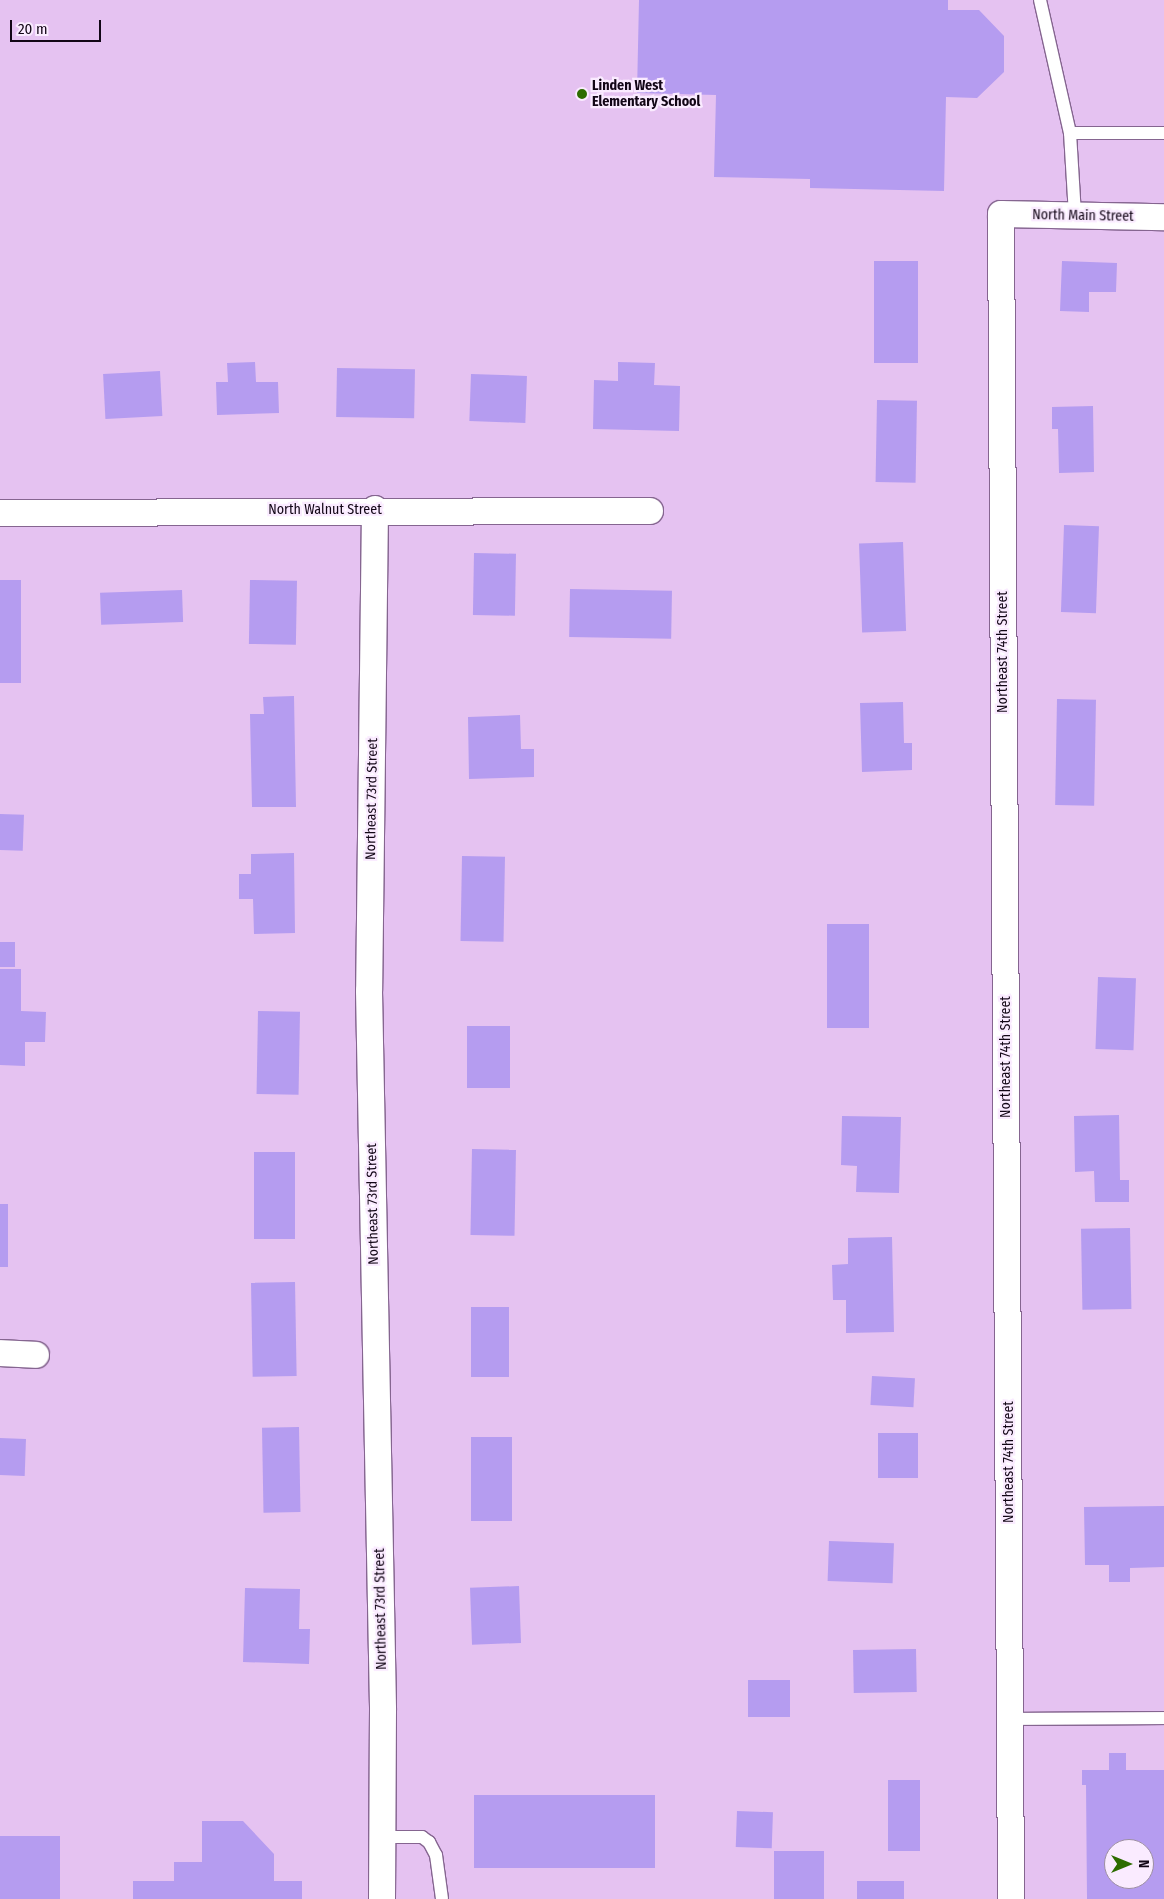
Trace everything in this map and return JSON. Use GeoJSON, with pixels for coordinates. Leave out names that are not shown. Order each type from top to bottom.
{"type":"FeatureCollection","features":[{"type":"Feature","properties":{"kind":"street","name":"North Main Street"},"geometry":{"type":"LineString","coordinates":[[1001,214],[1164,217]]}},
{"type":"Feature","properties":{"kind":"street","name":"Northeast 74th Street"},"geometry":{"type":"LineString","coordinates":[[1001,214],[1011,1899]]}},
{"type":"Feature","properties":{"kind":"street","name":"North Walnut Street"},"geometry":{"type":"LineString","coordinates":[[0,513],[375,509],[650,511]]}},
{"type":"Feature","properties":{"kind":"street","name":"Northeast 73rd Street"},"geometry":{"type":"LineString","coordinates":[[375,509],[369,991],[383,1700],[382,1899]]}},
{"type":"Feature","properties":{"kind":"street"},"geometry":{"type":"LineString","coordinates":[[0,1353],[36,1355]]}},
{"type":"Feature","properties":{"kind":"lane"},"geometry":{"type":"LineString","coordinates":[[1040,0],[1070,133],[1075,216]]}},
{"type":"Feature","properties":{"kind":"lane"},"geometry":{"type":"LineString","coordinates":[[1070,133],[1164,133]]}},
{"type":"Feature","properties":{"kind":"lane"},"geometry":{"type":"LineString","coordinates":[[1010,1719],[1164,1718]]}},
{"type":"Feature","properties":{"kind":"lane"},"geometry":{"type":"LineString","coordinates":[[382,1837],[422,1837],[429,1842],[436,1855],[442,1899]]}},
{"type":"Feature","properties":{"kind":"building"},"geometry":{"type":"Polygon","coordinates":[[[639,0],[948,0],[948,10],[979,10],[1004,36],[1004,72],[977,98],[946,97],[944,191],[810,188],[810,179],[714,177],[716,95],[637,93],[639,0]]]}},
{"type":"Feature","properties":{"kind":"building"},"geometry":{"type":"Polygon","coordinates":[[[874,261],[918,261],[918,363],[874,363],[874,261]]]}},
{"type":"Feature","properties":{"kind":"building"},"geometry":{"type":"Polygon","coordinates":[[[1062,261],[1117,263],[1116,292],[1089,292],[1089,312],[1060,311],[1062,261]]]}},
{"type":"Feature","properties":{"kind":"building"},"geometry":{"type":"Polygon","coordinates":[[[255,362],[256,382],[278,382],[279,413],[217,415],[216,382],[228,382],[227,363],[255,362]]]}},
{"type":"Feature","properties":{"kind":"building"},"geometry":{"type":"Polygon","coordinates":[[[618,362],[655,363],[654,385],[680,386],[679,431],[593,429],[594,380],[618,381],[618,362]]]}},
{"type":"Feature","properties":{"kind":"building"},"geometry":{"type":"Polygon","coordinates":[[[337,368],[415,369],[414,418],[336,417],[337,368]]]}},
{"type":"Feature","properties":{"kind":"building"},"geometry":{"type":"Polygon","coordinates":[[[160,371],[162,416],[105,419],[103,374],[160,371]]]}},
{"type":"Feature","properties":{"kind":"building"},"geometry":{"type":"Polygon","coordinates":[[[471,374],[527,376],[525,423],[469,421],[471,374]]]}},
{"type":"Feature","properties":{"kind":"building"},"geometry":{"type":"Polygon","coordinates":[[[877,400],[917,401],[916,483],[876,482],[877,400]]]}},
{"type":"Feature","properties":{"kind":"building"},"geometry":{"type":"Polygon","coordinates":[[[1093,406],[1094,472],[1059,473],[1058,429],[1052,429],[1052,407],[1093,406]]]}},
{"type":"Feature","properties":{"kind":"building"},"geometry":{"type":"Polygon","coordinates":[[[1064,525],[1099,526],[1096,613],[1061,612],[1064,525]]]}},
{"type":"Feature","properties":{"kind":"building"},"geometry":{"type":"Polygon","coordinates":[[[903,542],[906,631],[862,632],[859,544],[903,542]]]}},
{"type":"Feature","properties":{"kind":"building"},"geometry":{"type":"Polygon","coordinates":[[[474,553],[516,554],[515,616],[473,615],[474,553]]]}},
{"type":"Feature","properties":{"kind":"building"},"geometry":{"type":"Polygon","coordinates":[[[0,580],[21,580],[21,683],[0,683],[0,580]]]}},
{"type":"Feature","properties":{"kind":"building"},"geometry":{"type":"Polygon","coordinates":[[[250,580],[297,581],[296,645],[249,644],[250,580]]]}},
{"type":"Feature","properties":{"kind":"building"},"geometry":{"type":"Polygon","coordinates":[[[570,589],[672,591],[671,639],[569,637],[570,589]]]}},
{"type":"Feature","properties":{"kind":"building"},"geometry":{"type":"Polygon","coordinates":[[[182,590],[183,622],[101,625],[100,593],[182,590]]]}},
{"type":"Feature","properties":{"kind":"building"},"geometry":{"type":"Polygon","coordinates":[[[294,696],[296,807],[252,807],[250,714],[264,714],[263,697],[294,696]]]}},
{"type":"Feature","properties":{"kind":"building"},"geometry":{"type":"Polygon","coordinates":[[[1057,699],[1096,700],[1094,806],[1055,805],[1057,699]]]}},
{"type":"Feature","properties":{"kind":"building"},"geometry":{"type":"Polygon","coordinates":[[[903,702],[904,743],[912,743],[912,770],[862,772],[860,703],[903,702]]]}},
{"type":"Feature","properties":{"kind":"building"},"geometry":{"type":"Polygon","coordinates":[[[520,715],[521,749],[534,749],[534,777],[469,779],[468,717],[520,715]]]}},
{"type":"Feature","properties":{"kind":"building"},"geometry":{"type":"Polygon","coordinates":[[[0,814],[24,815],[23,851],[0,850],[0,814]]]}},
{"type":"Feature","properties":{"kind":"building"},"geometry":{"type":"Polygon","coordinates":[[[294,853],[295,933],[254,934],[253,899],[239,899],[239,874],[251,874],[251,854],[294,853]]]}},
{"type":"Feature","properties":{"kind":"building"},"geometry":{"type":"Polygon","coordinates":[[[462,856],[505,857],[504,942],[461,941],[462,856]]]}},
{"type":"Feature","properties":{"kind":"building"},"geometry":{"type":"Polygon","coordinates":[[[827,924],[869,924],[869,1028],[827,1028],[827,924]]]}},
{"type":"Feature","properties":{"kind":"building"},"geometry":{"type":"Polygon","coordinates":[[[0,942],[15,942],[15,967],[0,967],[0,942]]]}},
{"type":"Feature","properties":{"kind":"building"},"geometry":{"type":"Polygon","coordinates":[[[0,969],[21,969],[21,1011],[46,1012],[45,1042],[25,1042],[25,1066],[0,1065],[0,969]]]}},
{"type":"Feature","properties":{"kind":"building"},"geometry":{"type":"Polygon","coordinates":[[[1098,977],[1136,978],[1133,1050],[1095,1049],[1098,977]]]}},
{"type":"Feature","properties":{"kind":"building"},"geometry":{"type":"Polygon","coordinates":[[[258,1011],[300,1012],[299,1095],[257,1094],[258,1011]]]}},
{"type":"Feature","properties":{"kind":"building"},"geometry":{"type":"Polygon","coordinates":[[[467,1026],[510,1026],[510,1088],[467,1088],[467,1026]]]}},
{"type":"Feature","properties":{"kind":"building"},"geometry":{"type":"Polygon","coordinates":[[[1119,1115],[1120,1180],[1129,1180],[1129,1202],[1095,1202],[1094,1171],[1075,1172],[1074,1116],[1119,1115]]]}},
{"type":"Feature","properties":{"kind":"building"},"geometry":{"type":"Polygon","coordinates":[[[842,1116],[901,1117],[899,1193],[856,1192],[857,1166],[841,1165],[842,1116]]]}},
{"type":"Feature","properties":{"kind":"building"},"geometry":{"type":"Polygon","coordinates":[[[472,1149],[516,1150],[514,1236],[470,1235],[472,1149]]]}},
{"type":"Feature","properties":{"kind":"building"},"geometry":{"type":"Polygon","coordinates":[[[254,1152],[295,1152],[295,1239],[254,1239],[254,1152]]]}},
{"type":"Feature","properties":{"kind":"building"},"geometry":{"type":"Polygon","coordinates":[[[0,1204],[8,1204],[8,1267],[0,1267],[0,1204]]]}},
{"type":"Feature","properties":{"kind":"building"},"geometry":{"type":"Polygon","coordinates":[[[1130,1228],[1131,1309],[1082,1310],[1081,1229],[1130,1228]]]}},
{"type":"Feature","properties":{"kind":"building"},"geometry":{"type":"Polygon","coordinates":[[[892,1237],[894,1332],[846,1333],[846,1300],[833,1300],[832,1265],[848,1264],[848,1238],[892,1237]]]}},
{"type":"Feature","properties":{"kind":"building"},"geometry":{"type":"Polygon","coordinates":[[[295,1282],[297,1376],[253,1377],[251,1283],[295,1282]]]}},
{"type":"Feature","properties":{"kind":"building"},"geometry":{"type":"Polygon","coordinates":[[[471,1307],[509,1307],[509,1377],[471,1377],[471,1307]]]}},
{"type":"Feature","properties":{"kind":"building"},"geometry":{"type":"Polygon","coordinates":[[[872,1376],[915,1378],[913,1407],[870,1405],[872,1376]]]}},
{"type":"Feature","properties":{"kind":"building"},"geometry":{"type":"Polygon","coordinates":[[[299,1427],[300,1512],[263,1513],[262,1428],[299,1427]]]}},
{"type":"Feature","properties":{"kind":"building"},"geometry":{"type":"Polygon","coordinates":[[[878,1433],[918,1433],[918,1478],[878,1478],[878,1433]]]}},
{"type":"Feature","properties":{"kind":"building"},"geometry":{"type":"Polygon","coordinates":[[[471,1437],[512,1437],[512,1521],[471,1521],[471,1437]]]}},
{"type":"Feature","properties":{"kind":"building"},"geometry":{"type":"Polygon","coordinates":[[[0,1438],[26,1439],[25,1476],[0,1475],[0,1438]]]}},
{"type":"Feature","properties":{"kind":"building"},"geometry":{"type":"Polygon","coordinates":[[[1164,1506],[1164,1567],[1130,1568],[1130,1582],[1109,1582],[1109,1565],[1085,1565],[1084,1507],[1164,1506]]]}},
{"type":"Feature","properties":{"kind":"building"},"geometry":{"type":"Polygon","coordinates":[[[829,1541],[894,1543],[893,1583],[828,1581],[829,1541]]]}},
{"type":"Feature","properties":{"kind":"building"},"geometry":{"type":"Polygon","coordinates":[[[519,1586],[521,1643],[472,1645],[470,1588],[519,1586]]]}},
{"type":"Feature","properties":{"kind":"building"},"geometry":{"type":"Polygon","coordinates":[[[245,1588],[300,1589],[299,1629],[310,1629],[309,1664],[243,1662],[245,1588]]]}},
{"type":"Feature","properties":{"kind":"building"},"geometry":{"type":"Polygon","coordinates":[[[916,1649],[917,1692],[854,1693],[853,1650],[916,1649]]]}},
{"type":"Feature","properties":{"kind":"building"},"geometry":{"type":"Polygon","coordinates":[[[748,1680],[790,1680],[790,1717],[748,1717],[748,1680]]]}},
{"type":"Feature","properties":{"kind":"building"},"geometry":{"type":"Polygon","coordinates":[[[1109,1753],[1126,1753],[1126,1770],[1164,1770],[1164,1899],[1087,1899],[1086,1785],[1082,1785],[1082,1770],[1109,1770],[1109,1753]]]}},
{"type":"Feature","properties":{"kind":"building"},"geometry":{"type":"Polygon","coordinates":[[[888,1780],[920,1780],[920,1851],[888,1851],[888,1780]]]}},
{"type":"Feature","properties":{"kind":"building"},"geometry":{"type":"Polygon","coordinates":[[[474,1795],[655,1795],[655,1868],[474,1868],[474,1795]]]}},
{"type":"Feature","properties":{"kind":"building"},"geometry":{"type":"Polygon","coordinates":[[[737,1811],[773,1812],[772,1848],[736,1847],[737,1811]]]}},
{"type":"Feature","properties":{"kind":"building"},"geometry":{"type":"Polygon","coordinates":[[[202,1821],[243,1821],[274,1854],[274,1881],[302,1881],[302,1899],[133,1899],[133,1881],[174,1881],[174,1862],[202,1862],[202,1821]]]}},
{"type":"Feature","properties":{"kind":"building"},"geometry":{"type":"Polygon","coordinates":[[[0,1836],[60,1836],[60,1899],[0,1899],[0,1836]]]}},
{"type":"Feature","properties":{"kind":"building"},"geometry":{"type":"Polygon","coordinates":[[[774,1851],[824,1851],[824,1899],[774,1899],[774,1851]]]}},
{"type":"Feature","properties":{"kind":"building"},"geometry":{"type":"Polygon","coordinates":[[[857,1881],[904,1881],[904,1899],[857,1899],[857,1881]]]}},
{"type":"Feature","properties":{"kind":"place","name":"Linden West Elementary School"},"geometry":{"type":"Point","coordinates":[582,94]}}]}
